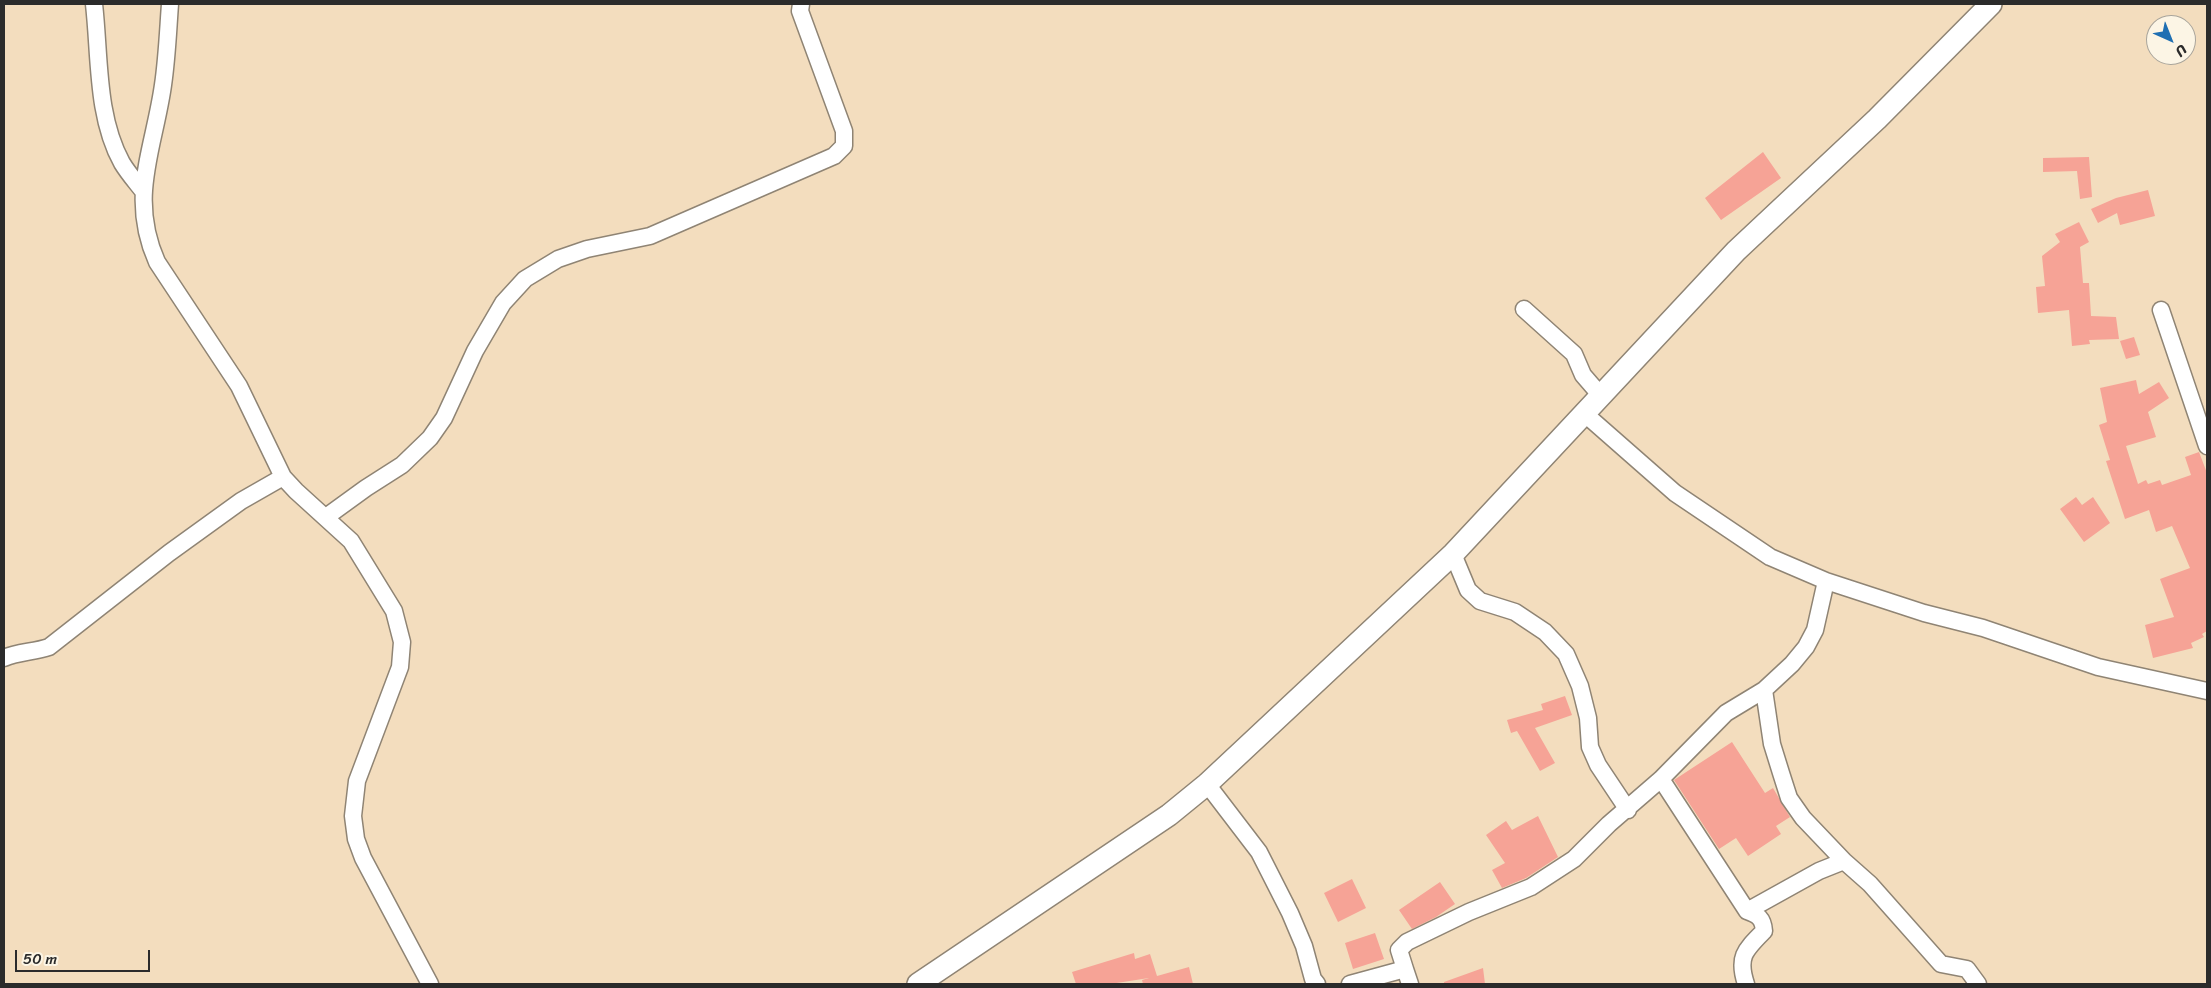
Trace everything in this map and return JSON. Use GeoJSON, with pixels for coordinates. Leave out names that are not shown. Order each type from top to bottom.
{"type":"FeatureCollection","features":[{"type":"Feature","properties":{"kind":"street"},"geometry":{"type":"LineString","coordinates":[[94,4],[104,110],[112,139],[122,163],[143,191]]}},
{"type":"Feature","properties":{"kind":"street"},"geometry":{"type":"LineString","coordinates":[[170,4],[163,84],[143,191],[143,217],[148,242],[157,262],[239,386],[283,477],[296,492],[351,541],[394,610],[402,642],[400,667],[357,781],[353,816],[356,839],[363,858],[430,984]]}},
{"type":"Feature","properties":{"kind":"street"},"geometry":{"type":"LineString","coordinates":[[326,517],[402,465],[430,438],[444,418],[476,351],[503,303],[525,279],[558,259],[587,249],[650,236],[671,228],[754,189],[834,156],[844,146],[844,131],[800,11],[801,4]]}},
{"type":"Feature","properties":{"kind":"street"},"geometry":{"type":"LineString","coordinates":[[918,984],[1169,815],[1207,784],[1453,554],[1736,252],[1877,119],[1991,4]]}},
{"type":"Feature","properties":{"kind":"street"},"geometry":{"type":"LineString","coordinates":[[1524,310],[1574,354],[1583,375],[1602,397]]}},
{"type":"Feature","properties":{"kind":"street"},"geometry":{"type":"LineString","coordinates":[[2161,310],[2207,446]]}},
{"type":"Feature","properties":{"kind":"street"},"geometry":{"type":"LineString","coordinates":[[1585,414],[1675,493],[1770,557],[1826,581],[1924,613],[1983,628],[2098,667],[2207,692]]}},
{"type":"Feature","properties":{"kind":"street"},"geometry":{"type":"LineString","coordinates":[[4,658],[14,654],[35,652],[49,647],[169,553],[241,501],[283,477]]}},
{"type":"Feature","properties":{"kind":"street"},"geometry":{"type":"LineString","coordinates":[[1453,554],[1468,590],[1480,601],[1515,612],[1545,632],[1566,654],[1580,686],[1588,718],[1590,746],[1598,765],[1628,810]]}},
{"type":"Feature","properties":{"kind":"street"},"geometry":{"type":"LineString","coordinates":[[1350,984],[1408,976],[1399,950],[1407,942],[1470,912],[1531,887],[1574,859],[1661,779],[1726,714],[1764,690],[1792,664],[1806,648],[1815,630],[1826,581]]}},
{"type":"Feature","properties":{"kind":"street"},"geometry":{"type":"LineString","coordinates":[[1764,690],[1772,744],[1789,798],[1803,818],[1844,861],[1870,884],[1941,964],[1967,969],[1978,984]]}},
{"type":"Feature","properties":{"kind":"street"},"geometry":{"type":"LineString","coordinates":[[1661,779],[1747,911],[1758,915],[1763,924],[1764,931],[1748,946],[1740,966],[1746,984]]}},
{"type":"Feature","properties":{"kind":"street"},"geometry":{"type":"LineString","coordinates":[[1207,784],[1258,852],[1290,913],[1304,946],[1316,984]]}},
{"type":"Feature","properties":{"kind":"street"},"geometry":{"type":"LineString","coordinates":[[1747,911],[1819,871],[1844,861]]}},
{"type":"Feature","properties":{"kind":"building"},"geometry":{"type":"Polygon","coordinates":[[[1763,152],[1781,178],[1721,220],[1705,198],[1763,152]]]}},
{"type":"Feature","properties":{"kind":"building"},"geometry":{"type":"Polygon","coordinates":[[[2089,157],[2092,197],[2080,199],[2077,171],[2043,172],[2043,158],[2089,157]]]}},
{"type":"Feature","properties":{"kind":"building"},"geometry":{"type":"Polygon","coordinates":[[[2148,190],[2155,216],[2120,225],[2117,213],[2098,223],[2091,209],[2116,198],[2148,190]]]}},
{"type":"Feature","properties":{"kind":"building"},"geometry":{"type":"Polygon","coordinates":[[[2079,222],[2089,242],[2080,247],[2083,283],[2089,283],[2091,316],[2116,317],[2119,339],[2089,340],[2090,344],[2072,346],[2069,310],[2038,313],[2036,287],[2045,286],[2042,256],[2060,242],[2055,234],[2079,222]]]}},
{"type":"Feature","properties":{"kind":"building"},"geometry":{"type":"Polygon","coordinates":[[[2134,337],[2140,355],[2126,359],[2120,341],[2134,337]]]}},
{"type":"Feature","properties":{"kind":"building"},"geometry":{"type":"Polygon","coordinates":[[[2136,380],[2139,394],[2159,382],[2169,398],[2148,412],[2156,437],[2126,446],[2138,484],[2146,480],[2148,484],[2160,480],[2162,485],[2191,475],[2185,457],[2199,452],[2207,473],[2207,631],[2202,634],[2204,637],[2191,643],[2193,648],[2153,658],[2145,625],[2174,617],[2160,579],[2190,568],[2172,526],[2156,532],[2149,510],[2125,519],[2106,461],[2110,460],[2099,425],[2107,422],[2100,388],[2136,380]]]}},
{"type":"Feature","properties":{"kind":"building"},"geometry":{"type":"Polygon","coordinates":[[[2076,497],[2082,505],[2093,497],[2110,523],[2084,542],[2060,509],[2076,497]]]}},
{"type":"Feature","properties":{"kind":"building"},"geometry":{"type":"Polygon","coordinates":[[[1565,696],[1572,715],[1535,728],[1555,763],[1540,771],[1517,731],[1511,733],[1507,720],[1543,710],[1541,704],[1565,696]]]}},
{"type":"Feature","properties":{"kind":"building"},"geometry":{"type":"Polygon","coordinates":[[[1732,742],[1765,793],[1773,788],[1790,817],[1776,826],[1781,834],[1748,856],[1736,838],[1719,849],[1674,780],[1732,742]]]}},
{"type":"Feature","properties":{"kind":"building"},"geometry":{"type":"Polygon","coordinates":[[[1538,816],[1558,857],[1526,878],[1502,888],[1492,870],[1505,863],[1486,835],[1506,821],[1512,830],[1538,816]]]}},
{"type":"Feature","properties":{"kind":"building"},"geometry":{"type":"Polygon","coordinates":[[[1352,879],[1366,908],[1338,922],[1324,893],[1352,879]]]}},
{"type":"Feature","properties":{"kind":"building"},"geometry":{"type":"Polygon","coordinates":[[[1440,882],[1455,904],[1436,917],[1412,929],[1399,910],[1440,882]]]}},
{"type":"Feature","properties":{"kind":"building"},"geometry":{"type":"Polygon","coordinates":[[[1375,933],[1384,959],[1353,969],[1345,943],[1375,933]]]}},
{"type":"Feature","properties":{"kind":"building"},"geometry":{"type":"Polygon","coordinates":[[[1134,953],[1135,959],[1150,954],[1157,976],[1189,967],[1193,984],[1143,984],[1142,980],[1149,978],[1110,984],[1076,984],[1072,972],[1134,953]]]}},
{"type":"Feature","properties":{"kind":"building"},"geometry":{"type":"Polygon","coordinates":[[[1483,968],[1485,984],[1444,984],[1444,982],[1483,968]]]}}]}
